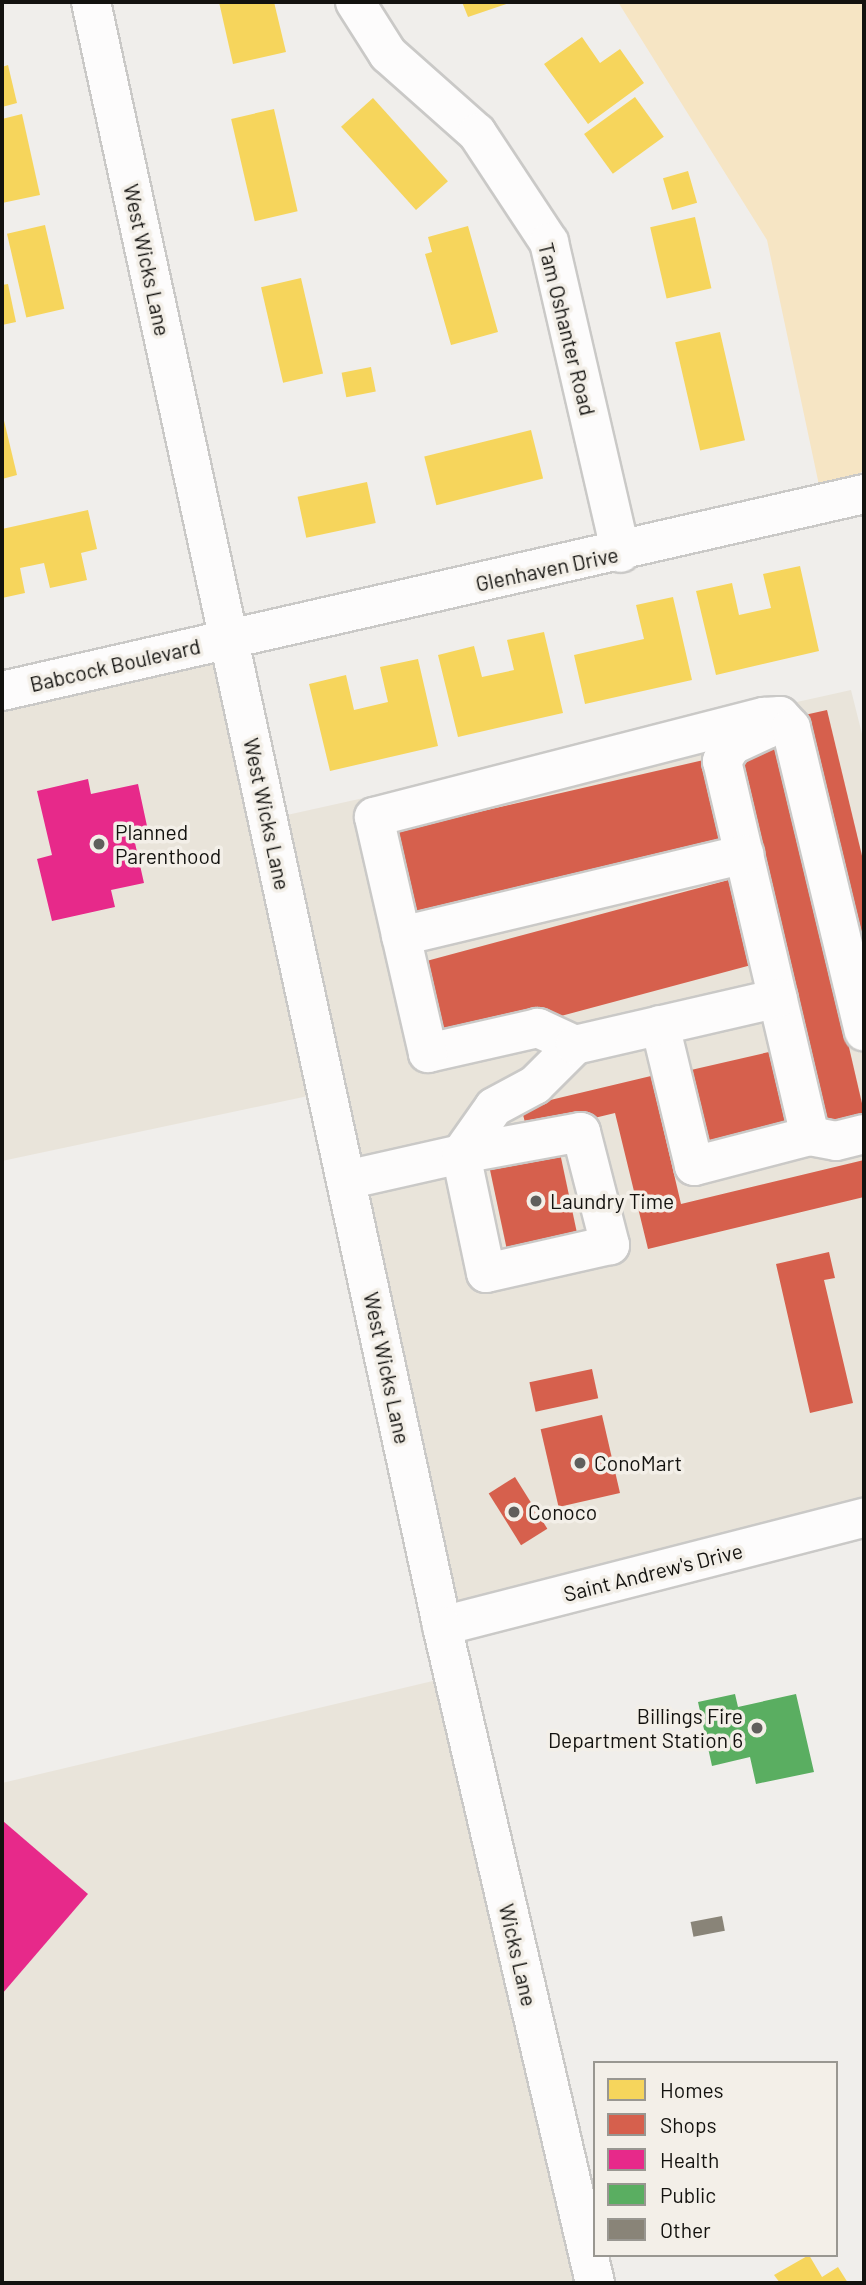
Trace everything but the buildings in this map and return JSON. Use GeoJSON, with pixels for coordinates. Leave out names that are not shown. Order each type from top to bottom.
{"type":"FeatureCollection","features":[{"type":"Feature","properties":{"kind":"main road","name":"West Wicks Lane"},"geometry":{"type":"LineString","coordinates":[[91,2],[442,1626]]}},
{"type":"Feature","properties":{"kind":"main road","name":"Tam Oshanter Road"},"geometry":{"type":"LineString","coordinates":[[355,2],[388,54],[477,133],[549,242],[621,553]]}},
{"type":"Feature","properties":{"kind":"main road","name":"Glenhaven Drive"},"geometry":{"type":"LineString","coordinates":[[229,638],[621,553],[864,494]]}},
{"type":"Feature","properties":{"kind":"main road","name":"Babcock Boulevard"},"geometry":{"type":"LineString","coordinates":[[2,691],[229,638]]}},
{"type":"Feature","properties":{"kind":"main road"},"geometry":{"type":"LineString","coordinates":[[780,716],[758,738],[732,745],[722,761],[810,1136]]}},
{"type":"Feature","properties":{"kind":"main road"},"geometry":{"type":"LineString","coordinates":[[575,1045],[538,1028],[428,1053],[374,817],[780,716]]}},
{"type":"Feature","properties":{"kind":"main road"},"geometry":{"type":"LineString","coordinates":[[780,716],[791,728],[864,1031]]}},
{"type":"Feature","properties":{"kind":"main road"},"geometry":{"type":"LineString","coordinates":[[401,936],[744,854]]}},
{"type":"Feature","properties":{"kind":"main road"},"geometry":{"type":"LineString","coordinates":[[346,1180],[461,1154],[581,1132],[610,1245],[486,1273],[461,1154],[494,1107],[535,1085],[575,1045],[778,998]]}},
{"type":"Feature","properties":{"kind":"main road"},"geometry":{"type":"LineString","coordinates":[[660,1025],[694,1166],[810,1136],[836,1141],[864,1134]]}},
{"type":"Feature","properties":{"kind":"main road","name":"Saint Andrew's Drive"},"geometry":{"type":"LineString","coordinates":[[442,1626],[864,1518]]}},
{"type":"Feature","properties":{"kind":"main road","name":"Wicks Lane"},"geometry":{"type":"LineString","coordinates":[[442,1626],[595,2283]]}},
{"type":"Feature","properties":{"kind":"shaded area"},"geometry":{"type":"Polygon","coordinates":[[[618,2],[864,2],[864,470],[823,504],[767,240],[618,2]]]}},
{"type":"Feature","properties":{"kind":"shaded area"},"geometry":{"type":"Polygon","coordinates":[[[229,638],[269,819],[851,690],[864,742],[864,1518],[442,1626],[327,1092],[2,1161],[2,692],[229,638]]]}},
{"type":"Feature","properties":{"kind":"shaded area"},"geometry":{"type":"Polygon","coordinates":[[[454,1676],[596,2283],[2,2283],[2,1783],[454,1676]]]}},
{"type":"Feature","properties":{"kind":"place","name":"Planned Parenthood"},"geometry":{"type":"Point","coordinates":[99,844]}},
{"type":"Feature","properties":{"kind":"place","name":"Laundry Time"},"geometry":{"type":"Point","coordinates":[536,1201]}},
{"type":"Feature","properties":{"kind":"place","name":"ConoMart"},"geometry":{"type":"Point","coordinates":[580,1463]}},
{"type":"Feature","properties":{"kind":"place","name":"Conoco"},"geometry":{"type":"Point","coordinates":[514,1512]}},
{"type":"Feature","properties":{"kind":"place","name":"Billings Fire Department Station 6"},"geometry":{"type":"Point","coordinates":[757,1728]}}]}
